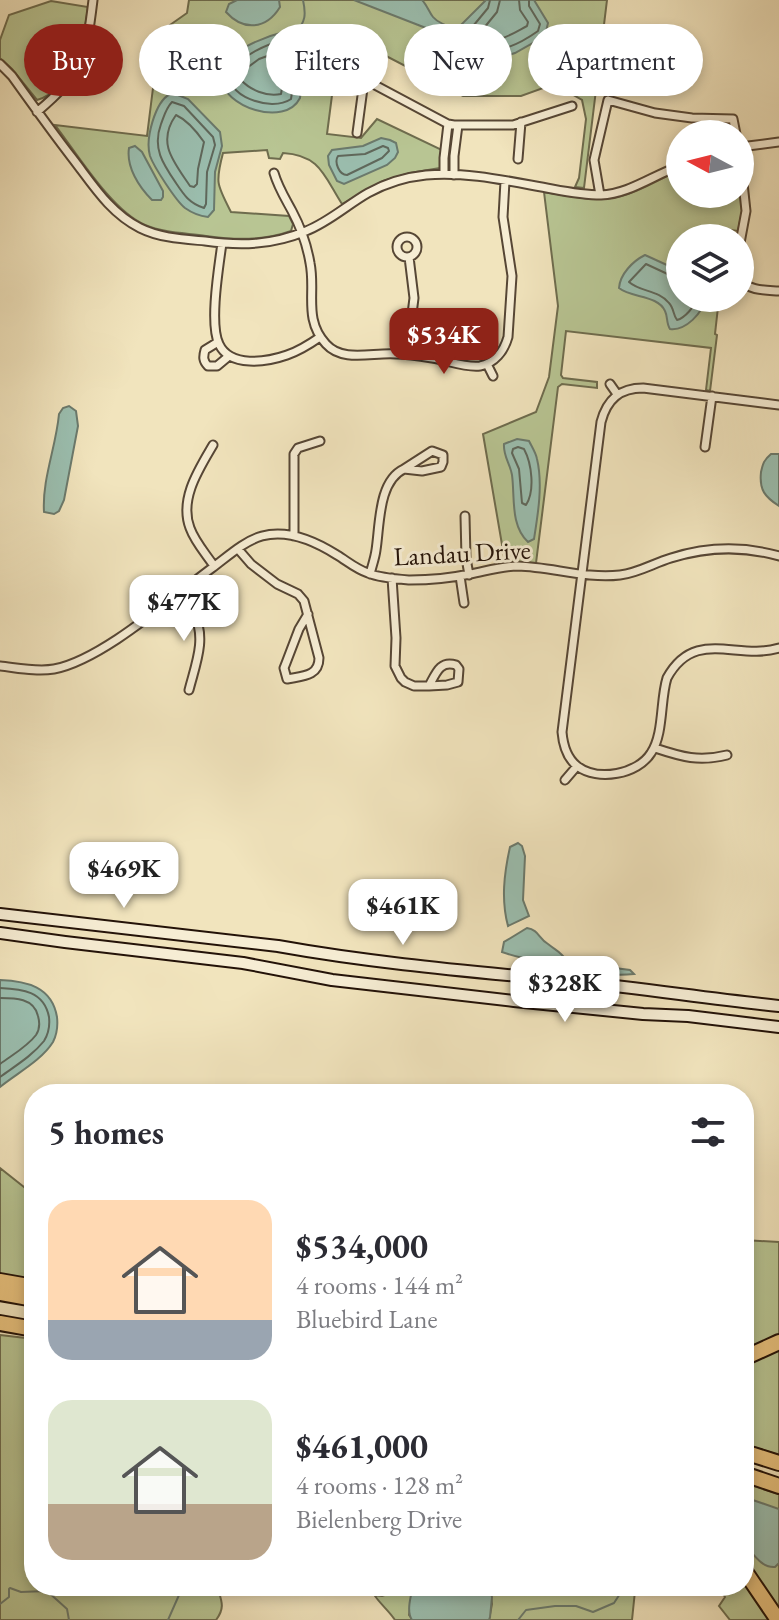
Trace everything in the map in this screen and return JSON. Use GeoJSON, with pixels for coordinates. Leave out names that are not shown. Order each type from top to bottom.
{"type":"FeatureCollection","features":[{"type":"Feature","properties":{"kind":"highway"},"geometry":{"type":"LineString","coordinates":[[0,1281],[24,1285]]}},
{"type":"Feature","properties":{"kind":"highway"},"geometry":{"type":"LineString","coordinates":[[0,1293],[24,1297]]}},
{"type":"Feature","properties":{"kind":"highway"},"geometry":{"type":"LineString","coordinates":[[0,1323],[24,1329]]}},
{"type":"Feature","properties":{"kind":"highway"},"geometry":{"type":"LineString","coordinates":[[0,1331],[24,1331]]}},
{"type":"Feature","properties":{"kind":"highway"},"geometry":{"type":"LineString","coordinates":[[754,1353],[779,1342]]}},
{"type":"Feature","properties":{"kind":"highway"},"geometry":{"type":"LineString","coordinates":[[754,1455],[779,1463]]}},
{"type":"Feature","properties":{"kind":"highway"},"geometry":{"type":"LineString","coordinates":[[754,1477],[779,1486]]}},
{"type":"Feature","properties":{"kind":"highway"},"geometry":{"type":"LineString","coordinates":[[754,1585],[778,1620]]}},
{"type":"Feature","properties":{"kind":"street"},"geometry":{"type":"LineString","coordinates":[[37,112],[66,86],[80,65],[87,46],[93,0]]}},
{"type":"Feature","properties":{"kind":"street"},"geometry":{"type":"LineString","coordinates":[[0,64],[106,202],[129,222],[165,236],[222,243],[263,243],[302,233],[382,186],[417,176],[454,175],[600,195],[635,186],[666,171]]}},
{"type":"Feature","properties":{"kind":"street"},"geometry":{"type":"LineString","coordinates":[[388,92],[448,124],[458,125],[512,125],[572,106]]}},
{"type":"Feature","properties":{"kind":"street"},"geometry":{"type":"LineString","coordinates":[[357,133],[362,96]]}},
{"type":"Feature","properties":{"kind":"street"},"geometry":{"type":"LineString","coordinates":[[600,195],[594,160],[608,100],[655,113],[733,120]]}},
{"type":"Feature","properties":{"kind":"street"},"geometry":{"type":"LineString","coordinates":[[518,159],[521,122]]}},
{"type":"Feature","properties":{"kind":"street"},"geometry":{"type":"LineString","coordinates":[[444,174],[448,124]]}},
{"type":"Feature","properties":{"kind":"street"},"geometry":{"type":"LineString","coordinates":[[454,175],[458,125]]}},
{"type":"Feature","properties":{"kind":"street"},"geometry":{"type":"LineString","coordinates":[[754,145],[779,142]]}},
{"type":"Feature","properties":{"kind":"street"},"geometry":{"type":"LineString","coordinates":[[274,173],[302,233],[311,265],[312,316],[320,337],[332,350],[346,356],[407,354],[470,366],[487,364],[496,359],[508,337],[512,276],[503,217],[505,181]]}},
{"type":"Feature","properties":{"kind":"street"},"geometry":{"type":"LineString","coordinates":[[222,243],[216,297],[218,342],[229,356],[248,361],[275,359],[299,350],[320,337]]}},
{"type":"Feature","properties":{"kind":"street"},"geometry":{"type":"LineString","coordinates":[[407,354],[414,298],[409,257]]}},
{"type":"Feature","properties":{"kind":"street"},"geometry":{"type":"LineString","coordinates":[[754,288],[779,291]]}},
{"type":"Feature","properties":{"kind":"street"},"geometry":{"type":"LineString","coordinates":[[218,342],[205,350],[203,359],[206,364],[217,366],[229,356]]}},
{"type":"Feature","properties":{"kind":"street"},"geometry":{"type":"LineString","coordinates":[[487,364],[493,376]]}},
{"type":"Feature","properties":{"kind":"street"},"geometry":{"type":"LineString","coordinates":[[610,384],[617,394]]}},
{"type":"Feature","properties":{"kind":"street"},"geometry":{"type":"LineString","coordinates":[[779,405],[643,388],[625,390],[609,402],[601,422],[562,732],[566,751],[577,766],[600,773],[636,768],[655,748],[667,678],[684,657],[712,648],[779,648]]}},
{"type":"Feature","properties":{"kind":"street"},"geometry":{"type":"LineString","coordinates":[[705,447],[712,396]]}},
{"type":"Feature","properties":{"kind":"street"},"geometry":{"type":"LineString","coordinates":[[294,536],[294,454],[298,448],[320,441]]}},
{"type":"Feature","properties":{"kind":"street"},"geometry":{"type":"LineString","coordinates":[[213,445],[189,492],[186,507],[191,530],[214,566]]}},
{"type":"Feature","properties":{"kind":"street"},"geometry":{"type":"LineString","coordinates":[[370,574],[382,505],[390,480],[396,473],[432,451],[443,455],[441,467],[422,471],[404,469]]}},
{"type":"Feature","properties":{"kind":"street"},"geometry":{"type":"LineString","coordinates":[[464,603],[465,516]]}},
{"type":"Feature","properties":{"kind":"street","name":"Landau Drive"},"geometry":{"type":"LineString","coordinates":[[0,666],[41,670],[68,665],[112,642],[238,549],[267,535],[294,536],[325,548],[370,574],[424,580],[516,566],[621,575],[671,558],[713,550],[749,550],[779,556]]}},
{"type":"Feature","properties":{"kind":"street"},"geometry":{"type":"LineString","coordinates":[[238,549],[251,564],[304,601],[308,614],[319,664],[315,672],[287,679],[284,668],[308,614]]}},
{"type":"Feature","properties":{"kind":"street"},"geometry":{"type":"LineString","coordinates":[[392,578],[395,666],[405,682],[414,686],[429,686]]}},
{"type":"Feature","properties":{"kind":"street"},"geometry":{"type":"LineString","coordinates":[[178,594],[194,615],[200,630],[200,644],[189,690]]}},
{"type":"Feature","properties":{"kind":"street"},"geometry":{"type":"LineString","coordinates":[[655,748],[695,759],[727,755]]}},
{"type":"Feature","properties":{"kind":"street"},"geometry":{"type":"LineString","coordinates":[[565,780],[577,766]]}},
{"type":"Feature","properties":{"kind":"street"},"geometry":{"type":"LineString","coordinates":[[0,914],[278,946],[375,961],[779,1006]]}},
{"type":"Feature","properties":{"kind":"street"},"geometry":{"type":"LineString","coordinates":[[0,933],[243,963],[361,983],[779,1027]]}},
{"type":"Feature","properties":{"kind":"green space"},"geometry":{"type":"Polygon","coordinates":[[[189,0],[607,0],[604,24],[528,24],[528,93],[521,96],[512,96],[512,24],[404,24],[404,65],[388,57],[388,24],[266,24],[266,96],[332,96],[327,134],[361,138],[377,119],[442,150],[440,168],[383,181],[342,204],[320,169],[305,158],[283,153],[280,159],[269,158],[267,150],[223,153],[219,184],[231,212],[289,216],[293,224],[291,231],[270,237],[238,239],[160,230],[133,218],[108,195],[55,125],[147,136],[152,96],[250,96],[250,24],[171,24],[187,13],[189,0]]]}},
{"type":"Feature","properties":{"kind":"green space"},"geometry":{"type":"Polygon","coordinates":[[[51,1],[88,7],[86,24],[24,24],[24,84],[0,58],[0,40],[9,15],[51,1]]]}},
{"type":"Feature","properties":{"kind":"green space"},"geometry":{"type":"Polygon","coordinates":[[[575,96],[595,96],[584,188],[575,187],[579,178],[586,119],[582,100],[575,96]]]}},
{"type":"Feature","properties":{"kind":"green space"},"geometry":{"type":"Polygon","coordinates":[[[666,177],[666,208],[742,208],[739,224],[666,224],[666,312],[717,312],[710,391],[706,390],[711,348],[566,331],[561,375],[563,378],[597,382],[597,388],[562,384],[558,387],[536,563],[505,562],[483,434],[536,412],[549,377],[558,306],[544,192],[602,199],[636,191],[666,177]]]}},
{"type":"Feature","properties":{"kind":"green space"},"geometry":{"type":"Polygon","coordinates":[[[0,1168],[24,1187],[24,1281],[0,1275],[0,1168]]]}},
{"type":"Feature","properties":{"kind":"green space"},"geometry":{"type":"Polygon","coordinates":[[[754,1241],[779,1242],[779,1336],[754,1347],[754,1241]]]}},
{"type":"Feature","properties":{"kind":"green space"},"geometry":{"type":"Polygon","coordinates":[[[0,1335],[24,1338],[24,1596],[220,1596],[222,1607],[216,1620],[0,1620],[0,1335]]]}},
{"type":"Feature","properties":{"kind":"green space"},"geometry":{"type":"Polygon","coordinates":[[[779,1344],[779,1455],[754,1447],[754,1355],[779,1344]]]}},
{"type":"Feature","properties":{"kind":"green space"},"geometry":{"type":"Polygon","coordinates":[[[754,1486],[779,1494],[779,1614],[754,1579],[754,1486]]]}},
{"type":"Feature","properties":{"kind":"green space"},"geometry":{"type":"Polygon","coordinates":[[[754,1592],[773,1620],[730,1620],[719,1606],[725,1597],[754,1596],[754,1592]]]}},
{"type":"Feature","properties":{"kind":"green space"},"geometry":{"type":"Polygon","coordinates":[[[375,1596],[412,1596],[409,1615],[413,1620],[395,1620],[375,1596]]]}},
{"type":"Feature","properties":{"kind":"green space"},"geometry":{"type":"Polygon","coordinates":[[[491,1596],[634,1596],[632,1620],[489,1620],[491,1596]]]}},
{"type":"Feature","properties":{"kind":"water"},"geometry":{"type":"Polygon","coordinates":[[[237,0],[279,0],[280,7],[268,20],[250,25],[226,12],[229,4],[237,0]]]}},
{"type":"Feature","properties":{"kind":"water"},"geometry":{"type":"Polygon","coordinates":[[[354,0],[422,0],[435,19],[444,24],[416,24],[354,0]]]}},
{"type":"Feature","properties":{"kind":"water"},"geometry":{"type":"Polygon","coordinates":[[[486,0],[534,0],[548,23],[528,24],[528,46],[512,54],[512,24],[462,24],[486,0]]]}},
{"type":"Feature","properties":{"kind":"water"},"geometry":{"type":"Polygon","coordinates":[[[266,37],[266,96],[300,96],[292,107],[282,112],[256,110],[231,96],[250,96],[250,44],[266,37]]]}},
{"type":"Feature","properties":{"kind":"water"},"geometry":{"type":"Polygon","coordinates":[[[180,96],[188,99],[220,132],[222,146],[215,172],[214,210],[208,217],[193,213],[181,204],[150,156],[152,122],[165,98],[180,96]]]}},
{"type":"Feature","properties":{"kind":"water"},"geometry":{"type":"Polygon","coordinates":[[[381,138],[396,143],[398,152],[395,158],[387,165],[344,184],[337,181],[329,165],[328,156],[332,150],[363,146],[381,138]]]}},
{"type":"Feature","properties":{"kind":"water"},"geometry":{"type":"Polygon","coordinates":[[[135,146],[142,152],[163,191],[161,200],[152,200],[134,176],[129,148],[135,146]]]}},
{"type":"Feature","properties":{"kind":"water"},"geometry":{"type":"Polygon","coordinates":[[[645,255],[666,265],[666,312],[699,312],[697,315],[682,327],[670,329],[662,306],[619,288],[628,268],[645,255]]]}},
{"type":"Feature","properties":{"kind":"water"},"geometry":{"type":"Polygon","coordinates":[[[69,406],[76,411],[78,426],[64,500],[54,514],[44,512],[45,487],[59,414],[69,406]]]}},
{"type":"Feature","properties":{"kind":"water"},"geometry":{"type":"Polygon","coordinates":[[[517,439],[529,441],[539,469],[540,489],[534,539],[528,542],[518,527],[512,475],[504,448],[504,444],[517,439]]]}},
{"type":"Feature","properties":{"kind":"water"},"geometry":{"type":"Polygon","coordinates":[[[771,454],[779,454],[779,506],[767,496],[761,484],[763,464],[771,454]]]}},
{"type":"Feature","properties":{"kind":"water"},"geometry":{"type":"Polygon","coordinates":[[[518,843],[525,856],[523,900],[529,916],[508,926],[505,877],[510,847],[518,843]]]}},
{"type":"Feature","properties":{"kind":"water"},"geometry":{"type":"Polygon","coordinates":[[[527,928],[536,932],[568,962],[630,970],[634,974],[595,972],[502,952],[504,942],[527,928]]]}},
{"type":"Feature","properties":{"kind":"water"},"geometry":{"type":"Polygon","coordinates":[[[0,980],[29,984],[44,992],[54,1007],[57,1024],[48,1049],[0,1087],[0,980]]]}},
{"type":"Feature","properties":{"kind":"water"},"geometry":{"type":"Polygon","coordinates":[[[754,1500],[779,1509],[779,1563],[770,1567],[754,1555],[754,1500]]]}},
{"type":"Feature","properties":{"kind":"water"},"geometry":{"type":"Polygon","coordinates":[[[411,1596],[492,1597],[489,1620],[412,1620],[409,1608],[411,1596]]]}},
{"type":"Feature","properties":{"kind":"waterway"},"geometry":{"type":"LineString","coordinates":[[301,24],[305,10],[303,0]]}},
{"type":"Feature","properties":{"kind":"waterway"},"geometry":{"type":"LineString","coordinates":[[0,1604],[9,1597],[10,1588],[24,1592]]}},
{"type":"Feature","properties":{"kind":"waterway"},"geometry":{"type":"LineString","coordinates":[[53,1596],[67,1609],[69,1620]]}},
{"type":"Feature","properties":{"kind":"waterway"},"geometry":{"type":"LineString","coordinates":[[168,1620],[179,1596]]}},
{"type":"Feature","properties":{"kind":"waterway"},"geometry":{"type":"LineString","coordinates":[[518,1620],[526,1610],[555,1606],[576,1606],[593,1612],[614,1603],[619,1596]]}}]}
